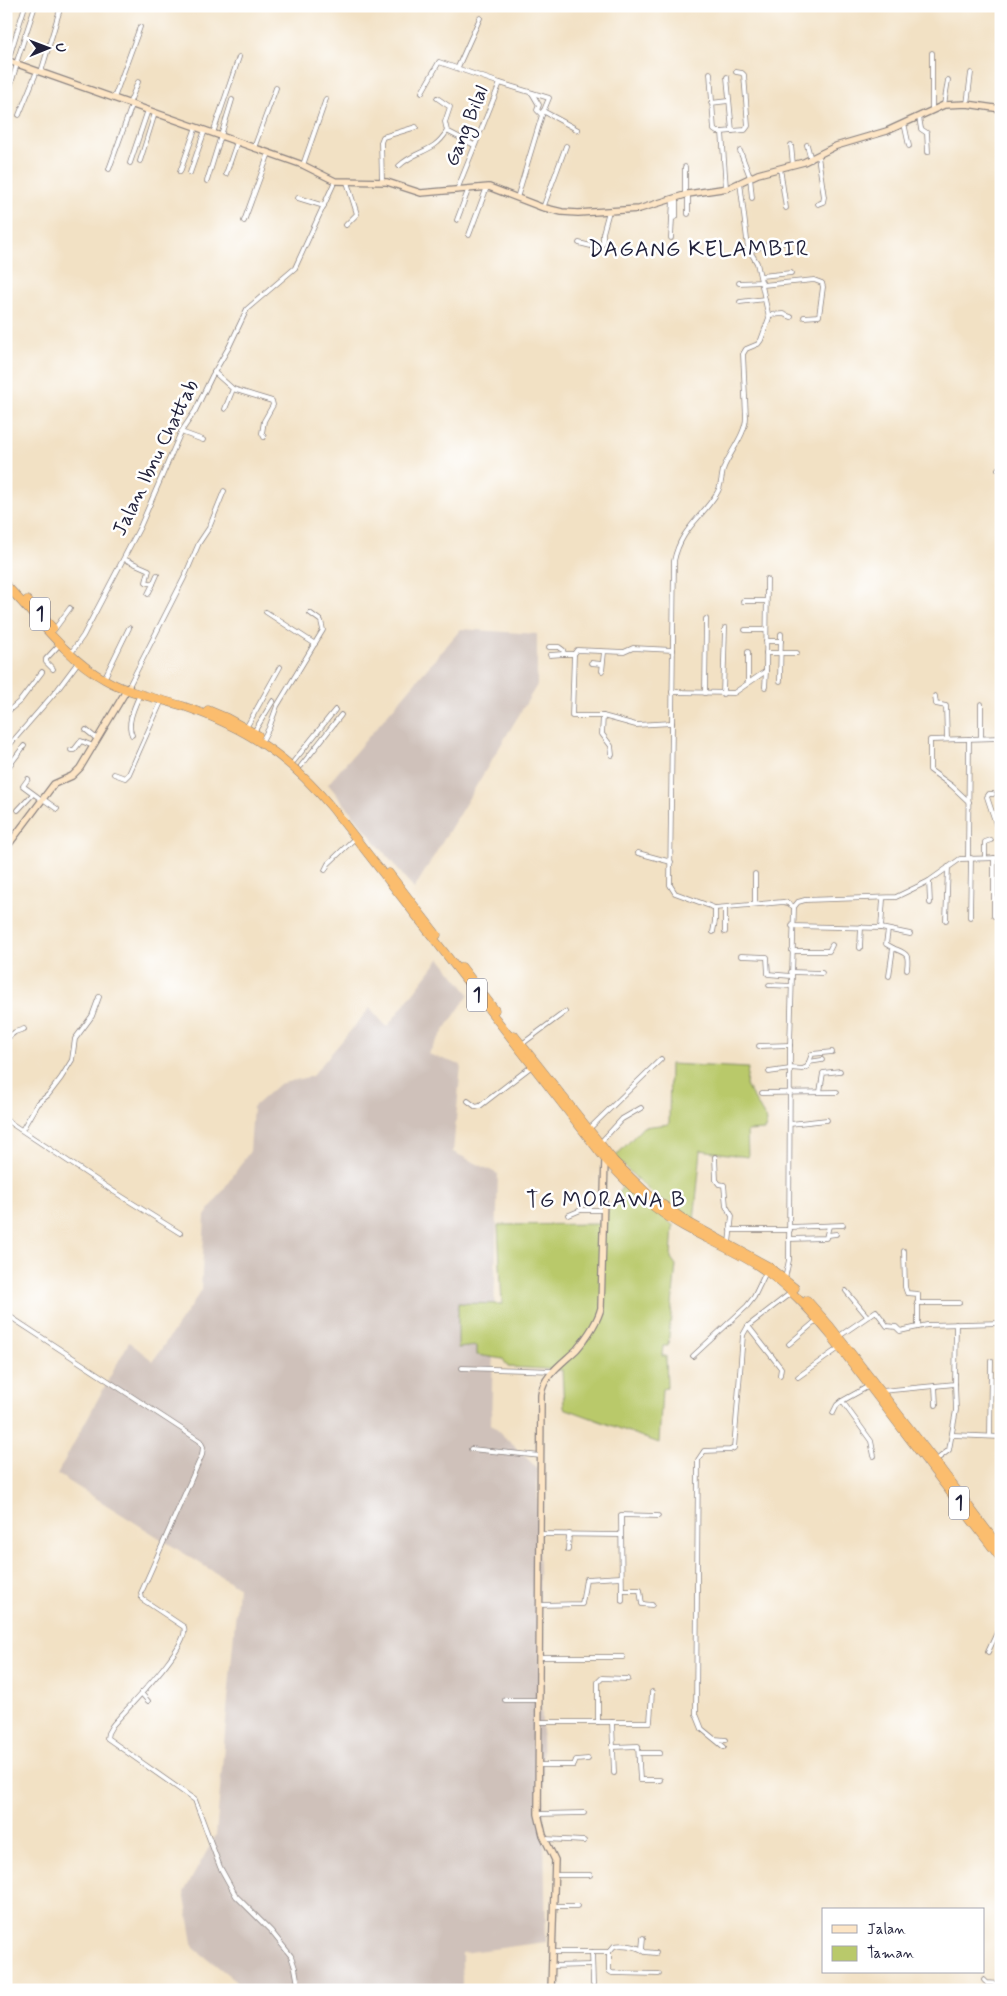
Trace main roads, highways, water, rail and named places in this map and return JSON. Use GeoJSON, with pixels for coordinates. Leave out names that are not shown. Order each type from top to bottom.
{"type":"FeatureCollection","features":[{"type":"Feature","properties":{"kind":"highway","name":"1"},"geometry":{"type":"LineString","coordinates":[[6,579],[54,630],[79,661],[105,680],[210,711],[254,732],[301,766],[348,821],[600,1143],[624,1171],[658,1202],[688,1222],[768,1266],[785,1279],[869,1386],[919,1446],[936,1461],[1001,1549]]}},
{"type":"Feature","properties":{"kind":"highway","name":"1"},"geometry":{"type":"LineString","coordinates":[[6,585],[61,643],[93,667],[140,694],[211,717],[252,737],[279,754],[315,788],[605,1159],[659,1211],[688,1229],[740,1255],[793,1290],[821,1314],[1001,1559]]}},
{"type":"Feature","properties":{"kind":"district","name":"DAGANG KELAMBIR"},"geometry":{"type":"Point","coordinates":[699,250]}},
{"type":"Feature","properties":{"kind":"district","name":"TG MORAWA B"},"geometry":{"type":"Point","coordinates":[606,1201]}}]}
